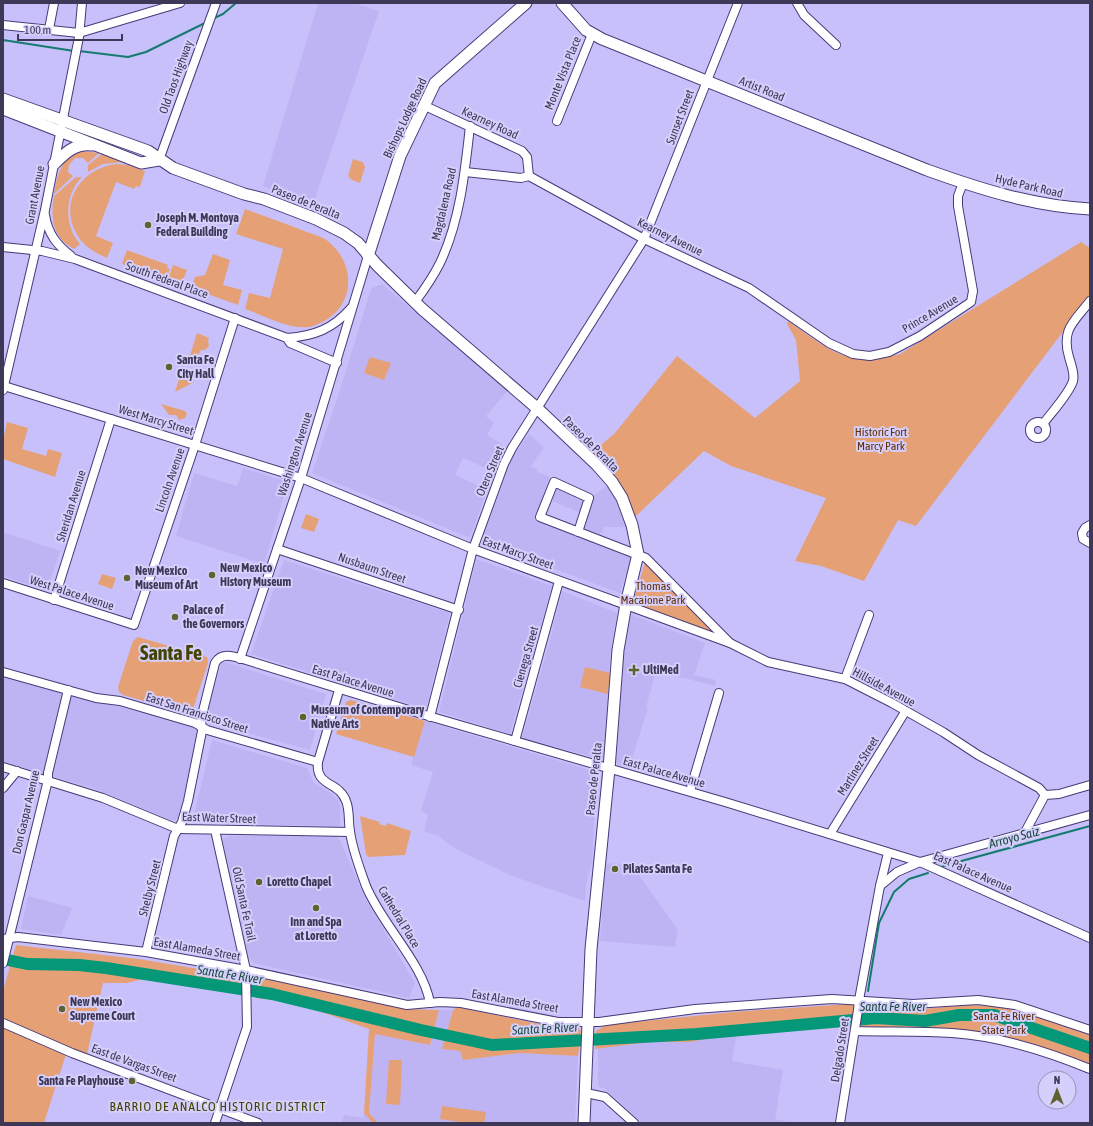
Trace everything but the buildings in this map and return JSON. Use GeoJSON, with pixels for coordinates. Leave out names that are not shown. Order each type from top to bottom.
{"type":"FeatureCollection","features":[{"type":"Feature","properties":{"kind":"main road","name":"Bishops Lodge Road"},"geometry":{"type":"LineString","coordinates":[[368,256],[400,156],[430,90],[440,77],[526,3]]}},
{"type":"Feature","properties":{"kind":"main road","name":"Artist Road"},"geometry":{"type":"LineString","coordinates":[[562,3],[592,34],[963,183]]}},
{"type":"Feature","properties":{"kind":"main road","name":"Paseo de Peralta"},"geometry":{"type":"LineString","coordinates":[[3,99],[148,151],[159,160],[173,168],[238,192],[264,199],[331,226],[358,243],[368,256],[415,302],[538,409],[597,465],[612,482],[627,510],[636,537],[638,554],[626,604],[618,650],[610,768],[594,914],[584,1123]]}},
{"type":"Feature","properties":{"kind":"main road"},"geometry":{"type":"LineString","coordinates":[[3,109],[141,163],[159,160]]}},
{"type":"Feature","properties":{"kind":"main road"},"geometry":{"type":"LineString","coordinates":[[54,164],[66,151],[75,147],[87,145],[97,146]]}},
{"type":"Feature","properties":{"kind":"main road","name":"Hyde Park Road"},"geometry":{"type":"LineString","coordinates":[[963,183],[1058,207],[1090,210]]}},
{"type":"Feature","properties":{"kind":"street"},"geometry":{"type":"LineString","coordinates":[[49,29],[54,3]]}},
{"type":"Feature","properties":{"kind":"street","name":"Grant Avenue"},"geometry":{"type":"LineString","coordinates":[[4,388],[54,164],[79,35],[82,3]]}},
{"type":"Feature","properties":{"kind":"street"},"geometry":{"type":"LineString","coordinates":[[3,25],[49,29],[79,35],[180,3]]}},
{"type":"Feature","properties":{"kind":"street","name":"Sunset Street"},"geometry":{"type":"LineString","coordinates":[[644,239],[738,3]]}},
{"type":"Feature","properties":{"kind":"street"},"geometry":{"type":"LineString","coordinates":[[797,3],[804,15],[836,45]]}},
{"type":"Feature","properties":{"kind":"street","name":"Old Taos Highway"},"geometry":{"type":"LineString","coordinates":[[159,160],[215,5]]}},
{"type":"Feature","properties":{"kind":"street","name":"Monte Vista Place"},"geometry":{"type":"LineString","coordinates":[[556,121],[592,34]]}},
{"type":"Feature","properties":{"kind":"street","name":"Kearney Road"},"geometry":{"type":"LineString","coordinates":[[423,105],[522,151],[527,157],[529,176]]}},
{"type":"Feature","properties":{"kind":"street","name":"Magdalena Road"},"geometry":{"type":"LineString","coordinates":[[415,302],[439,265],[455,220],[465,172],[470,126]]}},
{"type":"Feature","properties":{"kind":"street"},"geometry":{"type":"LineString","coordinates":[[465,172],[521,178],[529,176]]}},
{"type":"Feature","properties":{"kind":"street","name":"Kearney Avenue"},"geometry":{"type":"LineString","coordinates":[[529,176],[644,239],[749,288],[829,343],[853,354]]}},
{"type":"Feature","properties":{"kind":"street","name":"Prince Avenue"},"geometry":{"type":"LineString","coordinates":[[853,354],[870,356],[889,352],[920,336],[971,302],[973,291],[958,206],[958,196],[963,183]]}},
{"type":"Feature","properties":{"kind":"street"},"geometry":{"type":"LineString","coordinates":[[44,210],[48,227],[54,240],[75,259]]}},
{"type":"Feature","properties":{"kind":"street","name":"Otero Street"},"geometry":{"type":"LineString","coordinates":[[430,717],[473,549],[504,464],[512,448],[644,239]]}},
{"type":"Feature","properties":{"kind":"street","name":"South Federal Place"},"geometry":{"type":"LineString","coordinates":[[3,248],[36,250],[75,259],[287,338],[290,342],[336,363]]}},
{"type":"Feature","properties":{"kind":"street","name":"Washington Avenue"},"geometry":{"type":"LineString","coordinates":[[240,658],[301,478],[368,256]]}},
{"type":"Feature","properties":{"kind":"street"},"geometry":{"type":"LineString","coordinates":[[1043,424],[1072,384],[1073,374],[1066,344],[1066,334],[1090,301]]}},
{"type":"Feature","properties":{"kind":"street"},"geometry":{"type":"LineString","coordinates":[[287,338],[302,337],[324,330],[338,322],[354,305]]}},
{"type":"Feature","properties":{"kind":"street","name":"Lincoln Avenue"},"geometry":{"type":"LineString","coordinates":[[134,626],[195,445],[234,318]]}},
{"type":"Feature","properties":{"kind":"street","name":"West Marcy Street"},"geometry":{"type":"LineString","coordinates":[[4,388],[111,419],[301,478]]}},
{"type":"Feature","properties":{"kind":"street","name":"Sheridan Avenue"},"geometry":{"type":"LineString","coordinates":[[54,600],[111,419]]}},
{"type":"Feature","properties":{"kind":"street","name":"East Marcy Street"},"geometry":{"type":"LineString","coordinates":[[301,478],[473,549],[730,643]]}},
{"type":"Feature","properties":{"kind":"street","name":"Hillside Avenue"},"geometry":{"type":"LineString","coordinates":[[578,532],[589,498],[554,482],[540,517],[578,532],[638,554],[646,558],[730,643],[768,662],[845,679],[943,732],[978,755],[1039,788],[1045,795]]}},
{"type":"Feature","properties":{"kind":"street"},"geometry":{"type":"LineString","coordinates":[[1090,526],[1085,528],[1082,533],[1085,541],[1090,543]]}},
{"type":"Feature","properties":{"kind":"street","name":"Nusbaum Street"},"geometry":{"type":"LineString","coordinates":[[277,549],[458,610]]}},
{"type":"Feature","properties":{"kind":"street","name":"Cienega Street"},"geometry":{"type":"LineString","coordinates":[[514,740],[559,580]]}},
{"type":"Feature","properties":{"kind":"street","name":"West Palace Avenue"},"geometry":{"type":"LineString","coordinates":[[3,582],[134,626]]}},
{"type":"Feature","properties":{"kind":"street"},"geometry":{"type":"LineString","coordinates":[[845,679],[869,615]]}},
{"type":"Feature","properties":{"kind":"street","name":"East Palace Avenue"},"geometry":{"type":"LineString","coordinates":[[201,726],[202,714],[215,666],[221,656],[240,658],[339,690],[690,791],[920,862],[1090,938]]}},
{"type":"Feature","properties":{"kind":"street","name":"East San Francisco Street"},"geometry":{"type":"LineString","coordinates":[[3,672],[101,699],[120,702],[318,762]]}},
{"type":"Feature","properties":{"kind":"street","name":"Don Gaspar Avenue"},"geometry":{"type":"LineString","coordinates":[[3,963],[6,949],[6,939],[48,780],[48,773],[68,690]]}},
{"type":"Feature","properties":{"kind":"street"},"geometry":{"type":"LineString","coordinates":[[318,762],[339,690]]}},
{"type":"Feature","properties":{"kind":"street"},"geometry":{"type":"LineString","coordinates":[[690,791],[719,693]]}},
{"type":"Feature","properties":{"kind":"street","name":"Martinez Street"},"geometry":{"type":"LineString","coordinates":[[830,834],[905,712]]}},
{"type":"Feature","properties":{"kind":"street"},"geometry":{"type":"LineString","coordinates":[[178,829],[182,822],[189,794],[202,731],[201,726]]}},
{"type":"Feature","properties":{"kind":"street","name":"Cathedral Place"},"geometry":{"type":"LineString","coordinates":[[318,762],[319,776],[339,790],[346,800],[350,832],[371,896],[424,983],[430,1003]]}},
{"type":"Feature","properties":{"kind":"street","name":"East Water Street"},"geometry":{"type":"LineString","coordinates":[[3,767],[110,800],[178,829],[350,832]]}},
{"type":"Feature","properties":{"kind":"street"},"geometry":{"type":"LineString","coordinates":[[3,788],[17,771]]}},
{"type":"Feature","properties":{"kind":"street"},"geometry":{"type":"LineString","coordinates":[[1024,834],[1045,795],[1059,794],[1090,785]]}},
{"type":"Feature","properties":{"kind":"street"},"geometry":{"type":"LineString","coordinates":[[880,886],[897,872],[920,862],[1090,815]]}},
{"type":"Feature","properties":{"kind":"street","name":"Shelby Street"},"geometry":{"type":"LineString","coordinates":[[146,952],[174,836],[178,829]]}},
{"type":"Feature","properties":{"kind":"street","name":"Old Santa Fe Trail"},"geometry":{"type":"LineString","coordinates":[[215,830],[247,979],[247,1027],[244,1041],[215,1123]]}},
{"type":"Feature","properties":{"kind":"street","name":"Delgado Street"},"geometry":{"type":"LineString","coordinates":[[840,1123],[859,1004],[880,886],[888,853]]}},
{"type":"Feature","properties":{"kind":"street","name":"East Alameda Street"},"geometry":{"type":"LineString","coordinates":[[6,939],[18,936],[146,952],[246,970],[407,1005],[461,1003],[539,1019],[588,1026],[606,1021],[695,1009],[777,1002],[913,1004],[971,1000],[997,1001],[1015,1005],[1090,1030]]}},
{"type":"Feature","properties":{"kind":"street","name":"East de Vargas Street"},"geometry":{"type":"LineString","coordinates":[[3,1023],[72,1053],[258,1123]]}},
{"type":"Feature","properties":{"kind":"street"},"geometry":{"type":"LineString","coordinates":[[855,1028],[952,1033],[974,1036],[1032,1048],[1055,1055],[1090,1070]]}},
{"type":"Feature","properties":{"kind":"street"},"geometry":{"type":"LineString","coordinates":[[586,1093],[605,1097],[634,1123]]}},
{"type":"Feature","properties":{"kind":"shaded area"},"geometry":{"type":"Polygon","coordinates":[[[318,3],[354,3],[379,11],[312,207],[263,186],[318,3]]]}},
{"type":"Feature","properties":{"kind":"shaded area"},"geometry":{"type":"Polygon","coordinates":[[[382,284],[508,390],[486,416],[494,423],[487,435],[507,448],[495,472],[463,458],[455,475],[487,490],[470,538],[312,473],[341,387],[368,298],[372,288],[382,284]]]}},
{"type":"Feature","properties":{"kind":"shaded area"},"geometry":{"type":"Polygon","coordinates":[[[529,434],[544,447],[531,466],[538,470],[537,472],[550,477],[534,520],[632,556],[620,593],[481,542],[513,456],[529,434]]]}},
{"type":"Feature","properties":{"kind":"shaded area"},"geometry":{"type":"Polygon","coordinates":[[[243,468],[288,482],[264,564],[176,536],[194,473],[237,486],[243,468]]]}},
{"type":"Feature","properties":{"kind":"shaded area"},"geometry":{"type":"Polygon","coordinates":[[[558,486],[587,498],[581,513],[552,501],[558,486]]]}},
{"type":"Feature","properties":{"kind":"shaded area"},"geometry":{"type":"Polygon","coordinates":[[[607,486],[614,496],[627,527],[604,527],[599,537],[581,530],[590,498],[607,486]]]}},
{"type":"Feature","properties":{"kind":"shaded area"},"geometry":{"type":"Polygon","coordinates":[[[3,532],[60,551],[47,591],[3,576],[3,532]]]}},
{"type":"Feature","properties":{"kind":"shaded area"},"geometry":{"type":"Polygon","coordinates":[[[476,559],[552,586],[510,734],[439,712],[476,559]]]}},
{"type":"Feature","properties":{"kind":"shaded area"},"geometry":{"type":"Polygon","coordinates":[[[284,560],[450,613],[426,709],[251,654],[284,560]]]}},
{"type":"Feature","properties":{"kind":"shaded area"},"geometry":{"type":"Polygon","coordinates":[[[562,591],[617,613],[610,656],[605,760],[522,738],[550,640],[562,591]]]}},
{"type":"Feature","properties":{"kind":"shaded area"},"geometry":{"type":"Polygon","coordinates":[[[630,614],[705,643],[694,675],[716,680],[715,686],[676,676],[677,671],[658,664],[646,707],[648,708],[629,768],[616,763],[623,653],[630,614]]]}},
{"type":"Feature","properties":{"kind":"shaded area"},"geometry":{"type":"Polygon","coordinates":[[[222,661],[326,694],[310,750],[204,721],[222,661]]]}},
{"type":"Feature","properties":{"kind":"shaded area"},"geometry":{"type":"Polygon","coordinates":[[[3,676],[192,726],[199,731],[179,817],[175,820],[171,820],[93,788],[3,762],[3,676]]]}},
{"type":"Feature","properties":{"kind":"shaded area"},"geometry":{"type":"Polygon","coordinates":[[[425,721],[593,771],[596,781],[592,862],[586,885],[585,901],[512,876],[456,849],[438,836],[424,831],[428,814],[421,811],[433,772],[411,765],[425,721]]]}},
{"type":"Feature","properties":{"kind":"shaded area"},"geometry":{"type":"Polygon","coordinates":[[[212,740],[307,768],[314,783],[331,793],[338,800],[340,806],[340,826],[192,823],[212,740]]]}},
{"type":"Feature","properties":{"kind":"shaded area","name":"Inn and Spa at Loretto"},"geometry":{"type":"Polygon","coordinates":[[[230,836],[335,836],[340,840],[365,898],[415,983],[409,998],[253,963],[249,958],[223,841],[224,838],[230,836]]]}},
{"type":"Feature","properties":{"kind":"shaded area"},"geometry":{"type":"Polygon","coordinates":[[[606,863],[632,865],[678,930],[675,947],[600,941],[606,863]]]}},
{"type":"Feature","properties":{"kind":"shaded area"},"geometry":{"type":"Polygon","coordinates":[[[28,896],[72,908],[61,935],[21,929],[28,896]]]}},
{"type":"Feature","properties":{"kind":"shaded area"},"geometry":{"type":"Polygon","coordinates":[[[439,1010],[453,1010],[442,1049],[460,1051],[463,1060],[520,1053],[578,1056],[575,1123],[378,1123],[369,1113],[375,1034],[430,1045],[439,1010]]]}},
{"type":"Feature","properties":{"kind":"shaded area"},"geometry":{"type":"Polygon","coordinates":[[[737,1032],[732,1061],[783,1070],[775,1119],[793,1123],[642,1123],[605,1089],[598,1086],[598,1048],[649,1042],[691,1042],[737,1032]]]}},
{"type":"Feature","properties":{"kind":"shaded area"},"geometry":{"type":"Polygon","coordinates":[[[364,1113],[373,1123],[342,1123],[344,1115],[363,1118],[364,1113]]]}},
{"type":"Feature","properties":{"kind":"green space"},"geometry":{"type":"Polygon","coordinates":[[[82,151],[99,153],[88,163],[83,158],[75,158],[69,165],[68,172],[73,176],[54,194],[61,168],[69,157],[82,151]]]}},
{"type":"Feature","properties":{"kind":"green space"},"geometry":{"type":"Polygon","coordinates":[[[102,154],[123,162],[103,164],[88,172],[88,165],[102,154]]]}},
{"type":"Feature","properties":{"kind":"green space"},"geometry":{"type":"Polygon","coordinates":[[[353,159],[363,162],[365,167],[360,183],[352,180],[348,176],[353,159]]]}},
{"type":"Feature","properties":{"kind":"green space"},"geometry":{"type":"Polygon","coordinates":[[[116,164],[128,165],[145,171],[140,187],[136,186],[134,189],[116,182],[96,236],[113,243],[107,258],[91,249],[81,240],[72,224],[70,212],[72,200],[76,190],[83,180],[92,172],[103,167],[116,164]]]}},
{"type":"Feature","properties":{"kind":"green space"},"geometry":{"type":"Polygon","coordinates":[[[76,177],[82,177],[76,184],[72,193],[68,210],[71,228],[80,244],[74,249],[61,239],[57,233],[52,212],[54,196],[76,177]]]}},
{"type":"Feature","properties":{"kind":"green space"},"geometry":{"type":"Polygon","coordinates":[[[245,209],[320,237],[330,243],[338,252],[344,262],[348,283],[347,294],[336,312],[326,320],[315,325],[301,327],[284,324],[245,309],[249,293],[270,298],[283,249],[236,234],[245,209]]]}},
{"type":"Feature","properties":{"kind":"green space","name":"Historic Fort Marcy Park"},"geometry":{"type":"Polygon","coordinates":[[[1081,242],[1090,248],[1090,296],[916,526],[898,520],[864,581],[821,566],[795,561],[826,498],[731,466],[704,451],[635,517],[627,497],[613,474],[592,453],[615,433],[677,356],[755,418],[800,381],[796,340],[787,324],[788,321],[828,348],[853,358],[882,358],[900,354],[1081,242]]]}},
{"type":"Feature","properties":{"kind":"green space"},"geometry":{"type":"Polygon","coordinates":[[[127,250],[168,265],[167,268],[170,269],[166,279],[122,264],[127,250]]]}},
{"type":"Feature","properties":{"kind":"green space"},"geometry":{"type":"Polygon","coordinates":[[[213,254],[230,260],[223,285],[242,290],[238,305],[191,288],[195,277],[205,275],[213,254]]]}},
{"type":"Feature","properties":{"kind":"green space"},"geometry":{"type":"Polygon","coordinates":[[[173,265],[187,270],[181,285],[168,280],[173,265]]]}},
{"type":"Feature","properties":{"kind":"green space"},"geometry":{"type":"Polygon","coordinates":[[[197,333],[209,338],[209,346],[205,350],[201,350],[193,364],[188,362],[197,333]]]}},
{"type":"Feature","properties":{"kind":"green space"},"geometry":{"type":"Polygon","coordinates":[[[370,357],[391,363],[384,380],[364,373],[370,357]]]}},
{"type":"Feature","properties":{"kind":"green space"},"geometry":{"type":"Polygon","coordinates":[[[182,369],[186,369],[194,382],[175,392],[182,369]]]}},
{"type":"Feature","properties":{"kind":"green space"},"geometry":{"type":"Polygon","coordinates":[[[161,404],[185,411],[187,414],[185,418],[179,420],[176,415],[169,415],[161,404]]]}},
{"type":"Feature","properties":{"kind":"green space"},"geometry":{"type":"Polygon","coordinates":[[[7,422],[28,428],[22,449],[46,456],[48,449],[62,453],[55,477],[3,459],[3,441],[7,422]]]}},
{"type":"Feature","properties":{"kind":"green space"},"geometry":{"type":"Polygon","coordinates":[[[306,514],[319,519],[314,532],[301,528],[306,514]]]}},
{"type":"Feature","properties":{"kind":"green space","name":"Thomas Macaione Park"},"geometry":{"type":"Polygon","coordinates":[[[645,562],[712,629],[712,632],[635,603],[634,600],[645,562]]]}},
{"type":"Feature","properties":{"kind":"green space"},"geometry":{"type":"Polygon","coordinates":[[[102,574],[116,578],[112,589],[98,584],[102,574]]]}},
{"type":"Feature","properties":{"kind":"green space"},"geometry":{"type":"Polygon","coordinates":[[[138,637],[207,657],[208,663],[192,712],[187,713],[123,695],[119,692],[118,687],[133,641],[138,637]]]}},
{"type":"Feature","properties":{"kind":"green space"},"geometry":{"type":"Polygon","coordinates":[[[585,667],[610,673],[608,694],[580,687],[585,667]]]}},
{"type":"Feature","properties":{"kind":"green space"},"geometry":{"type":"Polygon","coordinates":[[[351,700],[425,721],[414,757],[336,734],[346,702],[351,700]]]}},
{"type":"Feature","properties":{"kind":"green space"},"geometry":{"type":"Polygon","coordinates":[[[360,816],[380,822],[379,824],[386,826],[387,823],[411,831],[405,855],[368,857],[366,854],[360,816]]]}},
{"type":"Feature","properties":{"kind":"green space"},"geometry":{"type":"Polygon","coordinates":[[[16,945],[139,959],[229,974],[239,978],[239,994],[151,977],[127,983],[103,983],[87,1054],[68,1048],[44,1123],[3,1123],[3,991],[16,945]]]}},
{"type":"Feature","properties":{"kind":"green space"},"geometry":{"type":"Polygon","coordinates":[[[257,979],[268,979],[405,1009],[439,1010],[430,1045],[375,1034],[369,1113],[378,1123],[373,1123],[364,1113],[369,1029],[297,1003],[256,998],[255,983],[257,979]]]}},
{"type":"Feature","properties":{"kind":"green space","name":"Santa Fe River State Park"},"geometry":{"type":"Polygon","coordinates":[[[849,1004],[912,1010],[968,1005],[995,1006],[1022,1012],[1090,1035],[1090,1065],[1037,1046],[860,1026],[790,1031],[740,1032],[691,1042],[649,1042],[595,1049],[596,1031],[606,1025],[733,1012],[849,1004]]]}},
{"type":"Feature","properties":{"kind":"green space"},"geometry":{"type":"Polygon","coordinates":[[[457,1007],[555,1027],[579,1028],[581,1032],[578,1056],[520,1053],[463,1060],[460,1051],[442,1049],[453,1010],[457,1007]]]}},
{"type":"Feature","properties":{"kind":"green space"},"geometry":{"type":"Polygon","coordinates":[[[389,1060],[402,1060],[400,1105],[386,1104],[389,1060]]]}},
{"type":"Feature","properties":{"kind":"green space"},"geometry":{"type":"Polygon","coordinates":[[[442,1106],[486,1112],[484,1123],[467,1123],[440,1119],[442,1106]]]}},
{"type":"Feature","properties":{"kind":"waterway"},"geometry":{"type":"LineString","coordinates":[[212,19],[223,14],[236,3]]}},
{"type":"Feature","properties":{"kind":"waterway"},"geometry":{"type":"LineString","coordinates":[[79,51],[128,57],[146,52],[207,22]]}},
{"type":"Feature","properties":{"kind":"waterway"},"geometry":{"type":"LineString","coordinates":[[3,40],[74,51]]}},
{"type":"Feature","properties":{"kind":"waterway","name":"Arroyo Saiz"},"geometry":{"type":"LineString","coordinates":[[943,866],[1090,826]]}},
{"type":"Feature","properties":{"kind":"waterway","name":"Arroyo Saiz"},"geometry":{"type":"LineString","coordinates":[[868,991],[879,923],[894,892],[909,879],[928,873]]}},
{"type":"Feature","properties":{"kind":"waterway","name":"Santa Fe River"},"geometry":{"type":"LineString","coordinates":[[3,959],[27,964],[79,965],[106,968],[272,994],[421,1030],[492,1045],[697,1034],[876,1018],[925,1021],[959,1015],[994,1015],[1090,1048]]}},
{"type":"Feature","properties":{"kind":"place","name":"Joseph M. Montoya Federal Building"},"geometry":{"type":"Point","coordinates":[148,225]}},
{"type":"Feature","properties":{"kind":"place","name":"Santa Fe City Hall"},"geometry":{"type":"Point","coordinates":[169,367]}},
{"type":"Feature","properties":{"kind":"place","name":"New Mexico History Museum"},"geometry":{"type":"Point","coordinates":[212,575]}},
{"type":"Feature","properties":{"kind":"place","name":"New Mexico Museum of Art"},"geometry":{"type":"Point","coordinates":[127,578]}},
{"type":"Feature","properties":{"kind":"place","name":"Palace of the Governors"},"geometry":{"type":"Point","coordinates":[175,617]}},
{"type":"Feature","properties":{"kind":"place","name":"UltiMed"},"geometry":{"type":"Point","coordinates":[634,670]}},
{"type":"Feature","properties":{"kind":"place","name":"Museum of Contemporary Native Arts"},"geometry":{"type":"Point","coordinates":[303,717]}},
{"type":"Feature","properties":{"kind":"place","name":"Pilates Santa Fe"},"geometry":{"type":"Point","coordinates":[615,869]}},
{"type":"Feature","properties":{"kind":"place","name":"Loretto Chapel"},"geometry":{"type":"Point","coordinates":[259,882]}},
{"type":"Feature","properties":{"kind":"place","name":"Inn and Spa at Loretto"},"geometry":{"type":"Point","coordinates":[316,908]}},
{"type":"Feature","properties":{"kind":"place","name":"New Mexico Supreme Court"},"geometry":{"type":"Point","coordinates":[62,1009]}},
{"type":"Feature","properties":{"kind":"place","name":"Santa Fe Playhouse"},"geometry":{"type":"Point","coordinates":[132,1081]}},
{"type":"Feature","properties":{"kind":"district","name":"Santa Fe"},"geometry":{"type":"Point","coordinates":[171,653]}},
{"type":"Feature","properties":{"kind":"district","name":"BARRIO DE ANALCO HISTORIC DISTRICT"},"geometry":{"type":"Point","coordinates":[218,1106]}}]}
